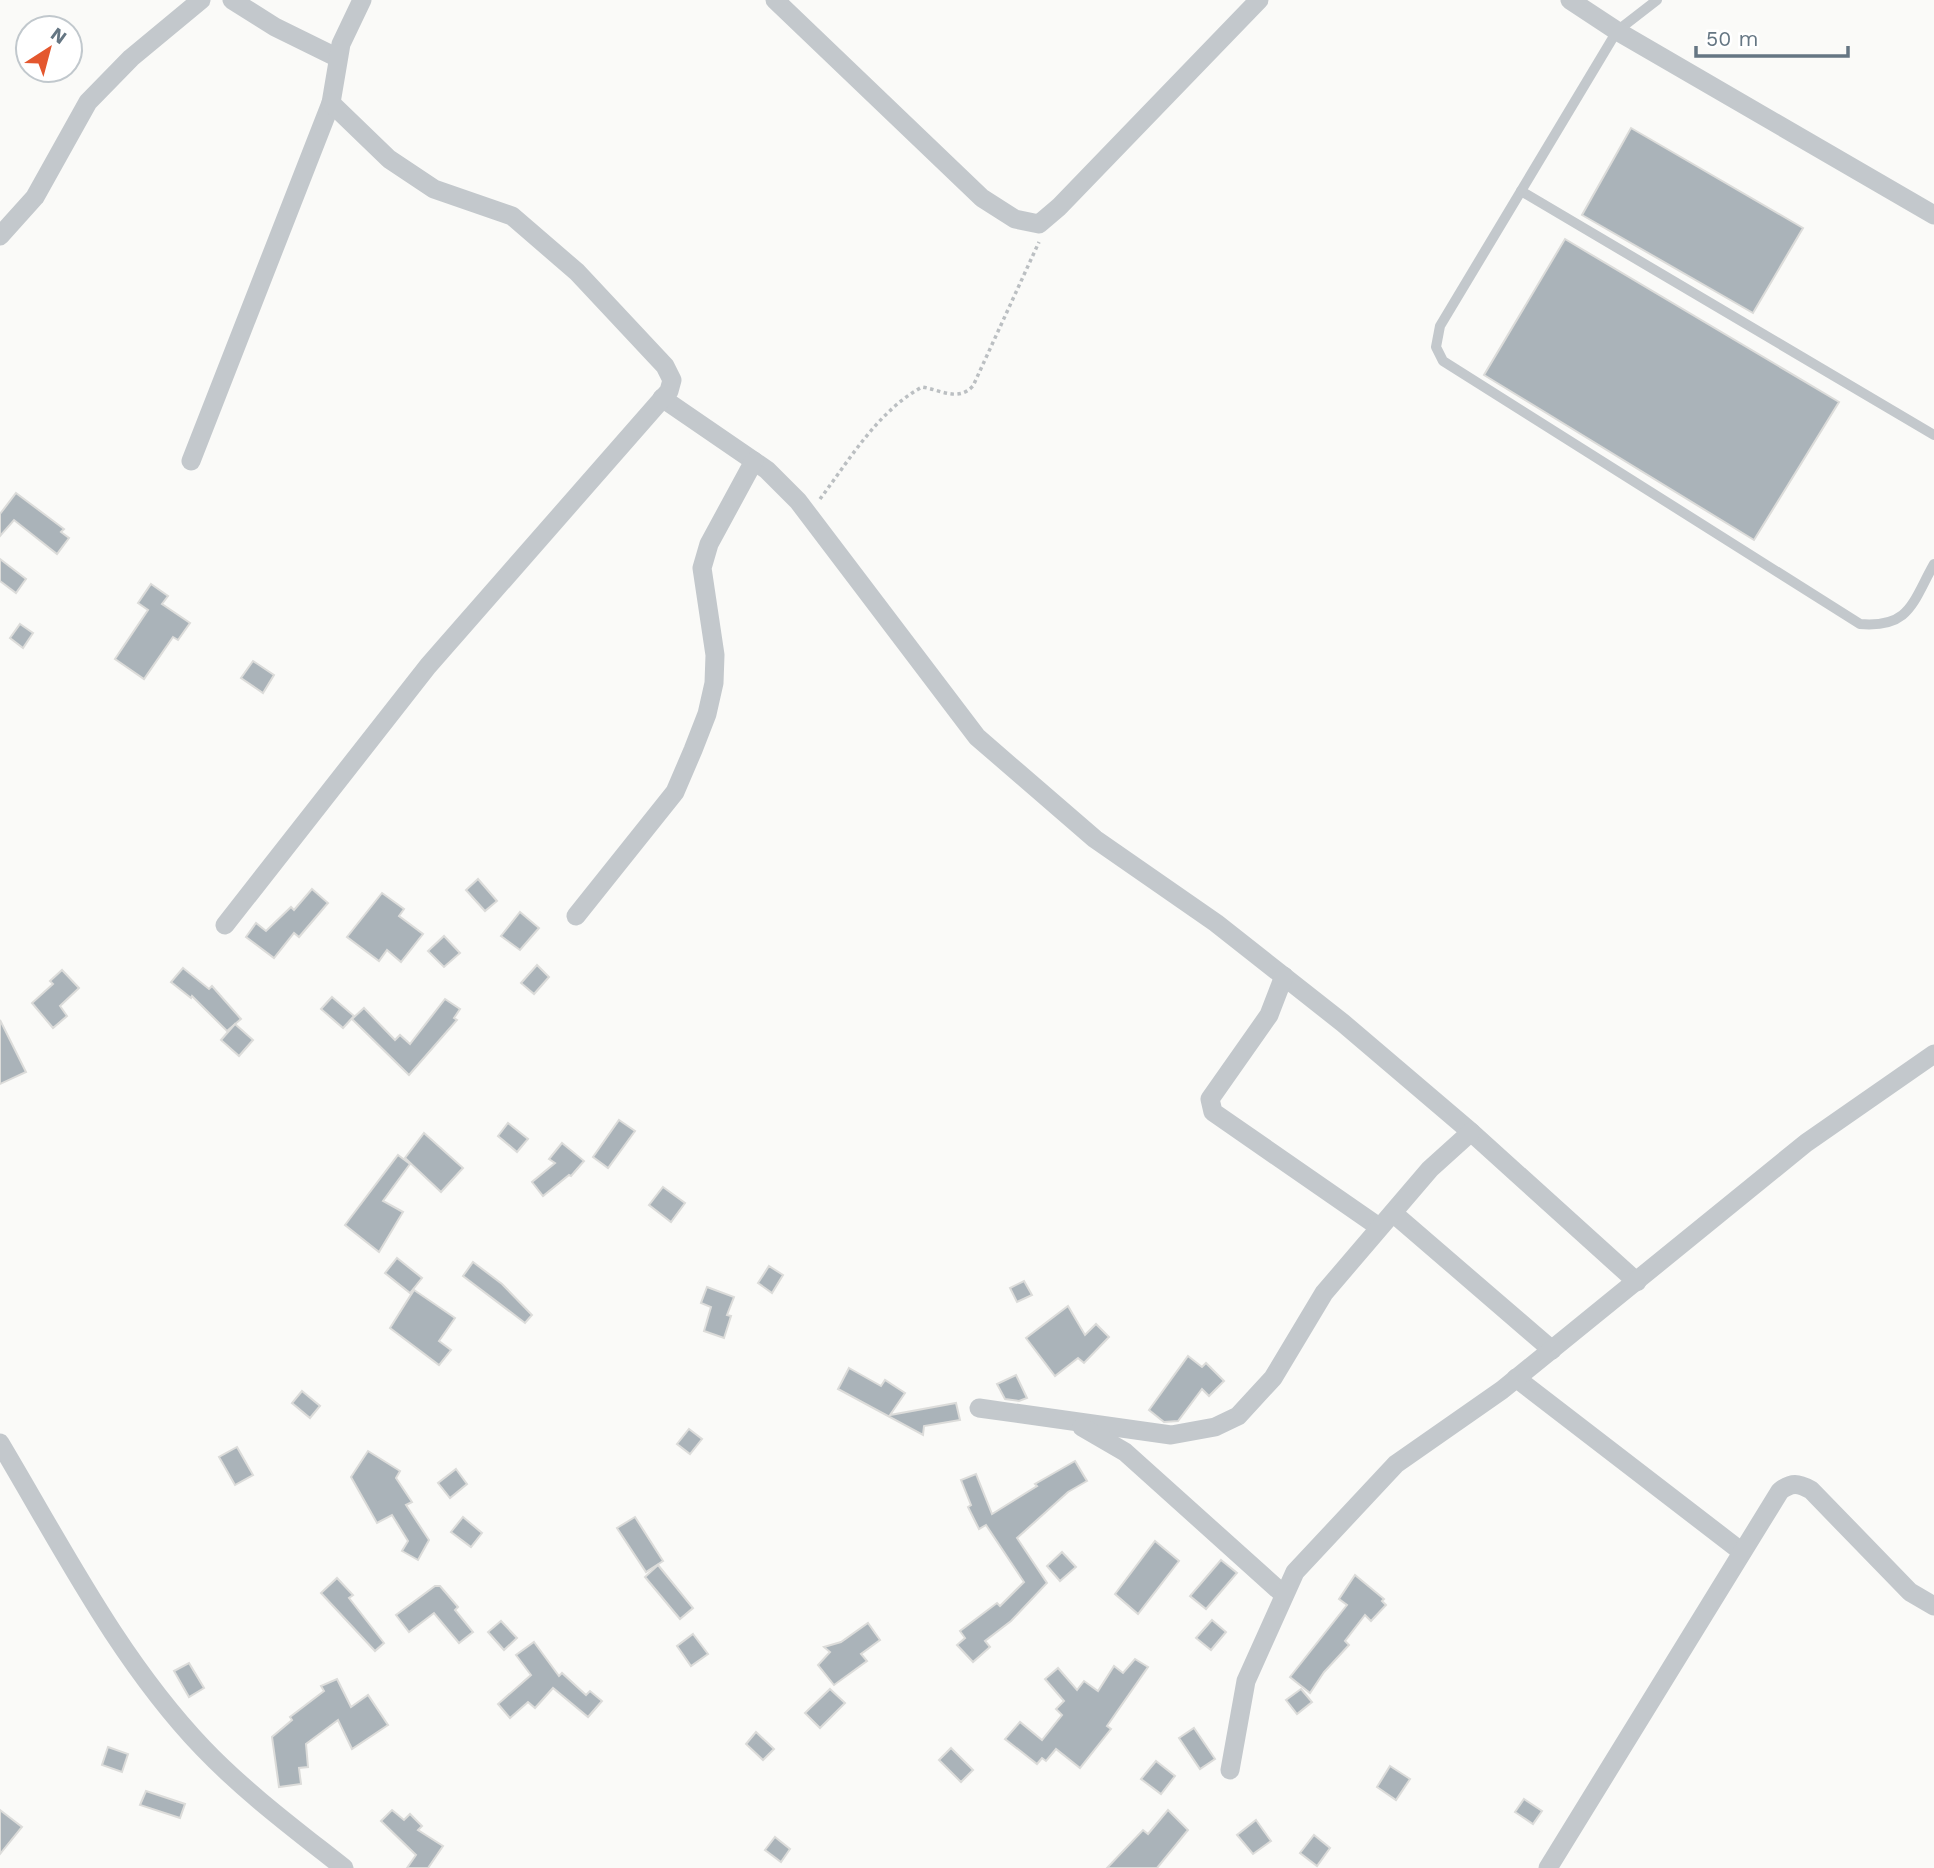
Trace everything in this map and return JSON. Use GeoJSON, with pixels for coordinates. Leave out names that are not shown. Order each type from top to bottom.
{"type":"FeatureCollection","features":[{"type":"Feature","properties":{"kind":"street"},"geometry":{"type":"LineString","coordinates":[[0,236],[35,197],[88,102],[131,58],[201,0]]}},
{"type":"Feature","properties":{"kind":"street"},"geometry":{"type":"LineString","coordinates":[[232,0],[275,27],[338,58]]}},
{"type":"Feature","properties":{"kind":"street"},"geometry":{"type":"LineString","coordinates":[[191,461],[331,103],[341,44],[362,0]]}},
{"type":"Feature","properties":{"kind":"street"},"geometry":{"type":"LineString","coordinates":[[775,0],[982,198],[1015,219],[1039,224],[1059,207],[1259,0]]}},
{"type":"Feature","properties":{"kind":"street"},"geometry":{"type":"LineString","coordinates":[[1570,0],[1617,31],[1934,215]]}},
{"type":"Feature","properties":{"kind":"street"},"geometry":{"type":"LineString","coordinates":[[225,925],[428,666],[662,398],[672,380],[665,366],[577,272],[512,216],[434,189],[390,159],[331,103]]}},
{"type":"Feature","properties":{"kind":"street"},"geometry":{"type":"LineString","coordinates":[[662,398],[767,470],[808,515],[977,737],[1095,839],[1216,923],[1284,976],[1471,1132],[1637,1282]]}},
{"type":"Feature","properties":{"kind":"street"},"geometry":{"type":"LineString","coordinates":[[576,916],[675,792],[698,738],[712,693],[715,655],[702,568],[709,544],[754,461]]}},
{"type":"Feature","properties":{"kind":"street"},"geometry":{"type":"LineString","coordinates":[[1284,976],[1269,1015],[1210,1099],[1213,1112],[1386,1220],[1552,1350]]}},
{"type":"Feature","properties":{"kind":"street"},"geometry":{"type":"LineString","coordinates":[[1230,1770],[1246,1681],[1283,1594],[1295,1572],[1396,1464],[1552,1350],[1736,1197],[1807,1143],[1934,1054]]}},
{"type":"Feature","properties":{"kind":"street"},"geometry":{"type":"LineString","coordinates":[[979,1408],[1171,1435],[1215,1427],[1238,1416],[1273,1378],[1324,1293],[1430,1169],[1471,1132]]}},
{"type":"Feature","properties":{"kind":"street"},"geometry":{"type":"LineString","coordinates":[[1516,1378],[1742,1552]]}},
{"type":"Feature","properties":{"kind":"street"},"geometry":{"type":"LineString","coordinates":[[1072,1421],[1125,1451],[1283,1594]]}},
{"type":"Feature","properties":{"kind":"street"},"geometry":{"type":"LineString","coordinates":[[0,1443],[80,1577],[146,1678],[203,1748],[290,1826],[344,1868]]}},
{"type":"Feature","properties":{"kind":"street"},"geometry":{"type":"LineString","coordinates":[[1548,1868],[1780,1491],[1798,1483],[1811,1490],[1910,1592],[1934,1606]]}},
{"type":"Feature","properties":{"kind":"lane"},"geometry":{"type":"LineString","coordinates":[[1657,0],[1617,31],[1440,326],[1436,347],[1443,361],[1860,624],[1885,626],[1903,617],[1934,564]]}},
{"type":"Feature","properties":{"kind":"lane"},"geometry":{"type":"LineString","coordinates":[[1521,191],[1934,435]]}},
{"type":"Feature","properties":{"kind":"path"},"geometry":{"type":"LineString","coordinates":[[808,515],[870,431],[909,394],[922,387],[957,395],[965,394],[973,386],[1026,275],[1039,242],[1039,224]]}},
{"type":"Feature","properties":{"kind":"building"},"geometry":{"type":"Polygon","coordinates":[[[1631,128],[1803,228],[1753,313],[1582,215],[1631,128]]]}},
{"type":"Feature","properties":{"kind":"building"},"geometry":{"type":"Polygon","coordinates":[[[1565,239],[1839,402],[1754,540],[1484,375],[1565,239]]]}},
{"type":"Feature","properties":{"kind":"building"},"geometry":{"type":"Polygon","coordinates":[[[16,493],[64,529],[61,532],[69,538],[57,554],[14,520],[0,536],[0,514],[16,493]]]}},
{"type":"Feature","properties":{"kind":"building"},"geometry":{"type":"Polygon","coordinates":[[[0,559],[26,579],[16,593],[0,581],[0,559]]]}},
{"type":"Feature","properties":{"kind":"building"},"geometry":{"type":"Polygon","coordinates":[[[151,584],[168,596],[162,604],[190,623],[178,640],[173,637],[144,679],[115,659],[148,610],[138,603],[151,584]]]}},
{"type":"Feature","properties":{"kind":"building"},"geometry":{"type":"Polygon","coordinates":[[[20,624],[33,633],[23,648],[10,638],[20,624]]]}},
{"type":"Feature","properties":{"kind":"building"},"geometry":{"type":"Polygon","coordinates":[[[253,661],[274,675],[263,693],[241,678],[253,661]]]}},
{"type":"Feature","properties":{"kind":"building"},"geometry":{"type":"Polygon","coordinates":[[[478,879],[497,901],[485,911],[466,890],[478,879]]]}},
{"type":"Feature","properties":{"kind":"building"},"geometry":{"type":"Polygon","coordinates":[[[312,889],[328,903],[299,937],[294,933],[274,958],[246,937],[256,923],[266,931],[291,907],[294,910],[312,889]]]}},
{"type":"Feature","properties":{"kind":"building"},"geometry":{"type":"Polygon","coordinates":[[[382,893],[404,909],[399,916],[423,934],[401,962],[387,950],[379,961],[347,937],[382,893]]]}},
{"type":"Feature","properties":{"kind":"building"},"geometry":{"type":"Polygon","coordinates":[[[520,912],[539,928],[520,950],[501,936],[520,912]]]}},
{"type":"Feature","properties":{"kind":"building"},"geometry":{"type":"Polygon","coordinates":[[[444,936],[460,953],[444,967],[428,951],[444,936]]]}},
{"type":"Feature","properties":{"kind":"building"},"geometry":{"type":"Polygon","coordinates":[[[537,965],[549,977],[534,994],[521,983],[537,965]]]}},
{"type":"Feature","properties":{"kind":"building"},"geometry":{"type":"Polygon","coordinates":[[[183,968],[209,989],[212,986],[241,1019],[227,1031],[192,996],[191,998],[171,982],[183,968]]]}},
{"type":"Feature","properties":{"kind":"building"},"geometry":{"type":"Polygon","coordinates":[[[62,970],[79,988],[60,1006],[67,1016],[53,1028],[32,1003],[53,984],[50,981],[62,970]]]}},
{"type":"Feature","properties":{"kind":"building"},"geometry":{"type":"Polygon","coordinates":[[[332,997],[354,1016],[343,1028],[321,1009],[332,997]]]}},
{"type":"Feature","properties":{"kind":"building"},"geometry":{"type":"Polygon","coordinates":[[[445,999],[460,1009],[454,1018],[457,1020],[409,1075],[352,1019],[364,1008],[395,1040],[400,1035],[410,1044],[445,999]]]}},
{"type":"Feature","properties":{"kind":"building"},"geometry":{"type":"Polygon","coordinates":[[[0,1020],[26,1072],[0,1084],[0,1020]]]}},
{"type":"Feature","properties":{"kind":"building"},"geometry":{"type":"Polygon","coordinates":[[[235,1024],[253,1040],[239,1056],[221,1040],[235,1024]]]}},
{"type":"Feature","properties":{"kind":"building"},"geometry":{"type":"Polygon","coordinates":[[[619,1120],[635,1131],[608,1168],[593,1157],[619,1120]]]}},
{"type":"Feature","properties":{"kind":"building"},"geometry":{"type":"Polygon","coordinates":[[[508,1123],[528,1139],[517,1152],[498,1136],[508,1123]]]}},
{"type":"Feature","properties":{"kind":"building"},"geometry":{"type":"Polygon","coordinates":[[[424,1133],[463,1168],[441,1192],[405,1158],[424,1133]]]}},
{"type":"Feature","properties":{"kind":"building"},"geometry":{"type":"Polygon","coordinates":[[[562,1143],[584,1161],[571,1176],[543,1196],[532,1182],[555,1163],[549,1159],[562,1143]]]}},
{"type":"Feature","properties":{"kind":"building"},"geometry":{"type":"Polygon","coordinates":[[[398,1155],[410,1164],[383,1201],[403,1212],[379,1252],[345,1225],[398,1155]]]}},
{"type":"Feature","properties":{"kind":"building"},"geometry":{"type":"Polygon","coordinates":[[[663,1187],[685,1203],[671,1222],[649,1205],[663,1187]]]}},
{"type":"Feature","properties":{"kind":"building"},"geometry":{"type":"Polygon","coordinates":[[[397,1258],[422,1278],[410,1293],[385,1273],[397,1258]]]}},
{"type":"Feature","properties":{"kind":"building"},"geometry":{"type":"Polygon","coordinates":[[[473,1262],[502,1284],[532,1315],[525,1323],[463,1276],[473,1262]]]}},
{"type":"Feature","properties":{"kind":"building"},"geometry":{"type":"Polygon","coordinates":[[[769,1266],[783,1275],[772,1293],[758,1283],[769,1266]]]}},
{"type":"Feature","properties":{"kind":"building"},"geometry":{"type":"Polygon","coordinates":[[[1024,1281],[1032,1295],[1017,1302],[1010,1288],[1024,1281]]]}},
{"type":"Feature","properties":{"kind":"building"},"geometry":{"type":"Polygon","coordinates":[[[707,1287],[734,1297],[727,1315],[731,1316],[724,1338],[704,1331],[711,1307],[701,1303],[707,1287]]]}},
{"type":"Feature","properties":{"kind":"building"},"geometry":{"type":"Polygon","coordinates":[[[414,1290],[455,1318],[439,1341],[451,1350],[439,1365],[390,1328],[414,1290]]]}},
{"type":"Feature","properties":{"kind":"building"},"geometry":{"type":"Polygon","coordinates":[[[1068,1306],[1085,1335],[1096,1324],[1109,1337],[1084,1363],[1078,1358],[1055,1376],[1026,1338],[1068,1306]]]}},
{"type":"Feature","properties":{"kind":"building"},"geometry":{"type":"Polygon","coordinates":[[[1188,1356],[1202,1367],[1206,1363],[1224,1381],[1209,1396],[1202,1389],[1178,1421],[1164,1422],[1149,1410],[1188,1356]]]}},
{"type":"Feature","properties":{"kind":"building"},"geometry":{"type":"Polygon","coordinates":[[[849,1368],[881,1386],[885,1380],[905,1393],[890,1415],[956,1403],[960,1420],[924,1426],[923,1435],[838,1389],[849,1368]]]}},
{"type":"Feature","properties":{"kind":"building"},"geometry":{"type":"Polygon","coordinates":[[[1016,1375],[1027,1398],[1019,1401],[1005,1399],[997,1384],[1016,1375]]]}},
{"type":"Feature","properties":{"kind":"building"},"geometry":{"type":"Polygon","coordinates":[[[302,1391],[320,1406],[310,1418],[292,1403],[302,1391]]]}},
{"type":"Feature","properties":{"kind":"building"},"geometry":{"type":"Polygon","coordinates":[[[689,1429],[702,1439],[690,1454],[677,1444],[689,1429]]]}},
{"type":"Feature","properties":{"kind":"building"},"geometry":{"type":"Polygon","coordinates":[[[237,1447],[253,1475],[235,1485],[219,1457],[237,1447]]]}},
{"type":"Feature","properties":{"kind":"building"},"geometry":{"type":"Polygon","coordinates":[[[368,1451],[400,1471],[396,1478],[412,1502],[406,1505],[429,1540],[418,1560],[402,1551],[408,1541],[392,1515],[377,1523],[351,1477],[368,1451]]]}},
{"type":"Feature","properties":{"kind":"building"},"geometry":{"type":"Polygon","coordinates":[[[1075,1461],[1087,1481],[1068,1492],[1017,1538],[1047,1583],[1011,1621],[985,1641],[990,1647],[973,1662],[957,1645],[965,1638],[960,1631],[997,1603],[1000,1606],[1024,1582],[986,1525],[979,1529],[968,1507],[971,1505],[961,1480],[976,1474],[992,1514],[1037,1486],[1035,1484],[1075,1461]]]}},
{"type":"Feature","properties":{"kind":"building"},"geometry":{"type":"Polygon","coordinates":[[[456,1469],[467,1484],[450,1498],[438,1483],[456,1469]]]}},
{"type":"Feature","properties":{"kind":"building"},"geometry":{"type":"Polygon","coordinates":[[[463,1517],[482,1533],[471,1547],[451,1532],[463,1517]]]}},
{"type":"Feature","properties":{"kind":"building"},"geometry":{"type":"Polygon","coordinates":[[[635,1517],[663,1561],[646,1572],[617,1528],[635,1517]]]}},
{"type":"Feature","properties":{"kind":"building"},"geometry":{"type":"Polygon","coordinates":[[[1155,1541],[1179,1561],[1138,1614],[1115,1594],[1155,1541]]]}},
{"type":"Feature","properties":{"kind":"building"},"geometry":{"type":"Polygon","coordinates":[[[1062,1552],[1076,1567],[1060,1581],[1047,1566],[1062,1552]]]}},
{"type":"Feature","properties":{"kind":"building"},"geometry":{"type":"Polygon","coordinates":[[[1221,1560],[1237,1573],[1206,1609],[1190,1596],[1221,1560]]]}},
{"type":"Feature","properties":{"kind":"building"},"geometry":{"type":"Polygon","coordinates":[[[658,1565],[693,1608],[680,1619],[645,1577],[658,1565]]]}},
{"type":"Feature","properties":{"kind":"building"},"geometry":{"type":"Polygon","coordinates":[[[1355,1575],[1384,1599],[1382,1601],[1386,1605],[1371,1621],[1365,1615],[1345,1641],[1349,1645],[1324,1672],[1310,1693],[1290,1677],[1347,1605],[1339,1599],[1355,1575]]]}},
{"type":"Feature","properties":{"kind":"building"},"geometry":{"type":"Polygon","coordinates":[[[337,1578],[353,1595],[349,1598],[384,1643],[375,1651],[321,1593],[337,1578]]]}},
{"type":"Feature","properties":{"kind":"building"},"geometry":{"type":"Polygon","coordinates":[[[435,1586],[440,1586],[458,1607],[455,1610],[473,1632],[459,1643],[434,1613],[409,1632],[396,1615],[435,1586]]]}},
{"type":"Feature","properties":{"kind":"building"},"geometry":{"type":"Polygon","coordinates":[[[1212,1620],[1226,1632],[1211,1650],[1196,1638],[1212,1620]]]}},
{"type":"Feature","properties":{"kind":"building"},"geometry":{"type":"Polygon","coordinates":[[[501,1621],[517,1638],[504,1650],[488,1632],[501,1621]]]}},
{"type":"Feature","properties":{"kind":"building"},"geometry":{"type":"Polygon","coordinates":[[[868,1623],[880,1640],[861,1654],[867,1661],[834,1685],[818,1665],[830,1652],[824,1647],[841,1642],[868,1623]]]}},
{"type":"Feature","properties":{"kind":"building"},"geometry":{"type":"Polygon","coordinates":[[[693,1634],[708,1654],[691,1666],[677,1646],[693,1634]]]}},
{"type":"Feature","properties":{"kind":"building"},"geometry":{"type":"Polygon","coordinates":[[[534,1642],[559,1676],[562,1673],[586,1695],[590,1691],[602,1701],[588,1717],[553,1688],[535,1708],[528,1702],[510,1718],[498,1704],[531,1675],[516,1655],[534,1642]]]}},
{"type":"Feature","properties":{"kind":"building"},"geometry":{"type":"Polygon","coordinates":[[[1135,1659],[1148,1667],[1107,1726],[1111,1729],[1080,1768],[1056,1749],[1046,1761],[1042,1758],[1037,1764],[1005,1739],[1020,1722],[1042,1740],[1062,1715],[1056,1709],[1064,1701],[1045,1679],[1058,1668],[1077,1690],[1084,1681],[1098,1691],[1114,1666],[1123,1673],[1135,1659]]]}},
{"type":"Feature","properties":{"kind":"building"},"geometry":{"type":"Polygon","coordinates":[[[189,1663],[204,1688],[189,1697],[174,1671],[189,1663]]]}},
{"type":"Feature","properties":{"kind":"building"},"geometry":{"type":"Polygon","coordinates":[[[337,1679],[351,1707],[368,1695],[388,1725],[352,1749],[338,1720],[306,1744],[308,1767],[299,1768],[301,1784],[279,1787],[272,1737],[292,1720],[290,1717],[324,1691],[321,1686],[337,1679]]]}},
{"type":"Feature","properties":{"kind":"building"},"geometry":{"type":"Polygon","coordinates":[[[830,1689],[845,1703],[820,1728],[805,1713],[830,1689]]]}},
{"type":"Feature","properties":{"kind":"building"},"geometry":{"type":"Polygon","coordinates":[[[1301,1689],[1312,1702],[1297,1714],[1286,1700],[1301,1689]]]}},
{"type":"Feature","properties":{"kind":"building"},"geometry":{"type":"Polygon","coordinates":[[[1194,1728],[1215,1759],[1200,1769],[1179,1738],[1194,1728]]]}},
{"type":"Feature","properties":{"kind":"building"},"geometry":{"type":"Polygon","coordinates":[[[756,1732],[774,1749],[763,1760],[746,1744],[756,1732]]]}},
{"type":"Feature","properties":{"kind":"building"},"geometry":{"type":"Polygon","coordinates":[[[108,1747],[128,1754],[122,1772],[102,1765],[108,1747]]]}},
{"type":"Feature","properties":{"kind":"building"},"geometry":{"type":"Polygon","coordinates":[[[951,1748],[973,1770],[961,1782],[939,1760],[951,1748]]]}},
{"type":"Feature","properties":{"kind":"building"},"geometry":{"type":"Polygon","coordinates":[[[1156,1761],[1175,1776],[1161,1794],[1141,1779],[1156,1761]]]}},
{"type":"Feature","properties":{"kind":"building"},"geometry":{"type":"Polygon","coordinates":[[[1390,1766],[1410,1779],[1396,1800],[1377,1787],[1390,1766]]]}},
{"type":"Feature","properties":{"kind":"building"},"geometry":{"type":"Polygon","coordinates":[[[146,1791],[185,1804],[180,1818],[140,1805],[146,1791]]]}},
{"type":"Feature","properties":{"kind":"building"},"geometry":{"type":"Polygon","coordinates":[[[1524,1799],[1542,1811],[1533,1824],[1515,1812],[1524,1799]]]}},
{"type":"Feature","properties":{"kind":"building"},"geometry":{"type":"Polygon","coordinates":[[[0,1810],[22,1827],[0,1854],[0,1810]]]}},
{"type":"Feature","properties":{"kind":"building"},"geometry":{"type":"Polygon","coordinates":[[[392,1810],[404,1820],[410,1814],[422,1826],[418,1830],[443,1846],[428,1868],[407,1868],[416,1855],[381,1821],[392,1810]]]}},
{"type":"Feature","properties":{"kind":"building"},"geometry":{"type":"Polygon","coordinates":[[[1168,1810],[1188,1830],[1157,1868],[1107,1868],[1143,1830],[1148,1834],[1168,1810]]]}},
{"type":"Feature","properties":{"kind":"building"},"geometry":{"type":"Polygon","coordinates":[[[1256,1820],[1271,1841],[1253,1854],[1237,1835],[1256,1820]]]}},
{"type":"Feature","properties":{"kind":"building"},"geometry":{"type":"Polygon","coordinates":[[[1314,1835],[1330,1848],[1317,1866],[1300,1853],[1314,1835]]]}},
{"type":"Feature","properties":{"kind":"building"},"geometry":{"type":"Polygon","coordinates":[[[775,1837],[790,1849],[781,1862],[765,1850],[775,1837]]]}}]}
